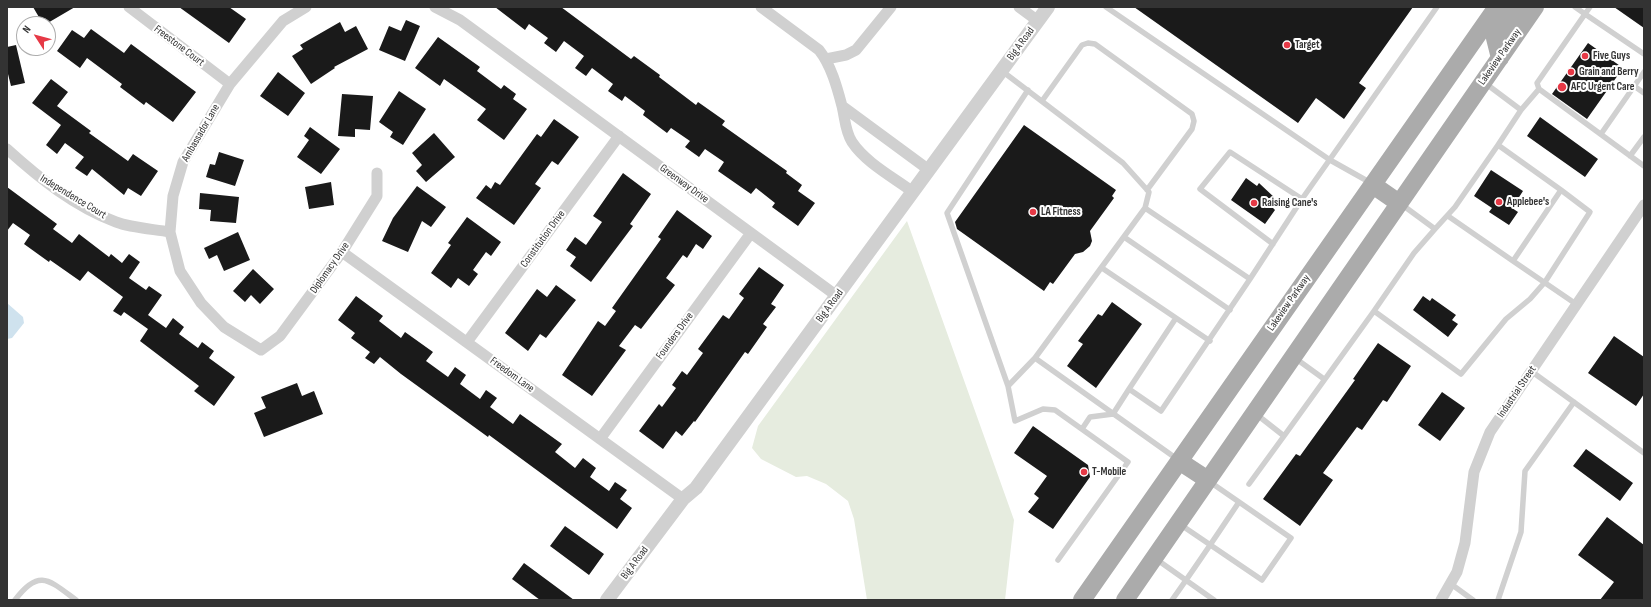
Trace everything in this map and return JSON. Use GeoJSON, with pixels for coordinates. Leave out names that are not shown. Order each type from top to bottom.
{"type":"FeatureCollection","features":[{"type":"Feature","properties":{"kind":"main road","name":"Lakeview Parkway"},"geometry":{"type":"LineString","coordinates":[[1082,600],[1497,7]]}},
{"type":"Feature","properties":{"kind":"main road"},"geometry":{"type":"LineString","coordinates":[[1500,58],[1495,38],[1517,7]]}},
{"type":"Feature","properties":{"kind":"main road","name":"Lakeview Parkway"},"geometry":{"type":"LineString","coordinates":[[1125,600],[1535,7]]}},
{"type":"Feature","properties":{"kind":"main road"},"geometry":{"type":"LineString","coordinates":[[1373,184],[1399,203]]}},
{"type":"Feature","properties":{"kind":"main road"},"geometry":{"type":"LineString","coordinates":[[1179,461],[1208,480]]}},
{"type":"Feature","properties":{"kind":"street","name":"Freestone Court"},"geometry":{"type":"LineString","coordinates":[[129,7],[230,84]]}},
{"type":"Feature","properties":{"kind":"street","name":"Ambassador Lane"},"geometry":{"type":"LineString","coordinates":[[261,350],[224,327],[201,302],[180,271],[170,232],[173,196],[183,162],[230,84],[283,22],[306,7]]}},
{"type":"Feature","properties":{"kind":"street","name":"Greenway Drive"},"geometry":{"type":"LineString","coordinates":[[435,7],[460,20],[837,296]]}},
{"type":"Feature","properties":{"kind":"street"},"geometry":{"type":"LineString","coordinates":[[761,7],[819,50],[826,59],[842,106],[847,132],[852,142],[866,157],[913,192]]}},
{"type":"Feature","properties":{"kind":"street"},"geometry":{"type":"LineString","coordinates":[[826,59],[846,55],[856,50],[891,7]]}},
{"type":"Feature","properties":{"kind":"street"},"geometry":{"type":"LineString","coordinates":[[1019,7],[1038,21]]}},
{"type":"Feature","properties":{"kind":"street","name":"Big A Road"},"geometry":{"type":"LineString","coordinates":[[607,600],[683,499],[696,488],[930,170],[1047,7]]}},
{"type":"Feature","properties":{"kind":"street"},"geometry":{"type":"LineString","coordinates":[[842,106],[930,170]]}},
{"type":"Feature","properties":{"kind":"street","name":"Constitution Drive"},"geometry":{"type":"LineString","coordinates":[[467,342],[619,136]]}},
{"type":"Feature","properties":{"kind":"street","name":"Independence Court"},"geometry":{"type":"LineString","coordinates":[[7,150],[40,179],[81,205],[117,223],[170,232]]}},
{"type":"Feature","properties":{"kind":"street","name":"Diplomacy Drive"},"geometry":{"type":"LineString","coordinates":[[261,350],[280,336],[342,252],[377,196],[376,173]]}},
{"type":"Feature","properties":{"kind":"street","name":"Industrial Street"},"geometry":{"type":"LineString","coordinates":[[1442,600],[1457,572],[1465,543],[1471,487],[1478,457],[1490,432],[1644,205]]}},
{"type":"Feature","properties":{"kind":"street","name":"Founders Drive"},"geometry":{"type":"LineString","coordinates":[[600,439],[751,233]]}},
{"type":"Feature","properties":{"kind":"street","name":"Freedom Lane"},"geometry":{"type":"LineString","coordinates":[[342,252],[683,499]]}},
{"type":"Feature","properties":{"kind":"lane"},"geometry":{"type":"LineString","coordinates":[[1106,7],[1330,160],[1373,184]]}},
{"type":"Feature","properties":{"kind":"lane"},"geometry":{"type":"LineString","coordinates":[[1129,389],[1161,411],[1210,341],[1302,199],[1437,7]]}},
{"type":"Feature","properties":{"kind":"lane"},"geometry":{"type":"LineString","coordinates":[[1575,7],[1644,54]]}},
{"type":"Feature","properties":{"kind":"lane"},"geometry":{"type":"LineString","coordinates":[[1590,7],[1537,83],[1539,89],[1644,166]]}},
{"type":"Feature","properties":{"kind":"lane"},"geometry":{"type":"LineString","coordinates":[[1042,101],[1082,45],[1088,43],[1095,44],[1192,114],[1194,121],[1192,129],[1147,190]]}},
{"type":"Feature","properties":{"kind":"lane"},"geometry":{"type":"LineString","coordinates":[[1002,71],[1123,163],[1149,192],[1145,208],[1102,268],[1035,358],[1008,386]]}},
{"type":"Feature","properties":{"kind":"lane"},"geometry":{"type":"LineString","coordinates":[[1601,134],[1644,72]]}},
{"type":"Feature","properties":{"kind":"lane"},"geometry":{"type":"LineString","coordinates":[[1483,82],[1522,110]]}},
{"type":"Feature","properties":{"kind":"lane"},"geometry":{"type":"LineString","coordinates":[[1634,86],[1644,93]]}},
{"type":"Feature","properties":{"kind":"lane"},"geometry":{"type":"LineString","coordinates":[[1249,484],[1414,253],[1448,216],[1522,110],[1539,89]]}},
{"type":"Feature","properties":{"kind":"lane"},"geometry":{"type":"LineString","coordinates":[[1028,90],[947,213],[1008,386],[1015,421],[1043,409],[1054,410],[1128,462],[1058,560]]}},
{"type":"Feature","properties":{"kind":"lane"},"geometry":{"type":"LineString","coordinates":[[1630,156],[1644,137]]}},
{"type":"Feature","properties":{"kind":"lane"},"geometry":{"type":"LineString","coordinates":[[1374,311],[1461,374],[1506,319],[1530,299],[1545,282],[1590,212],[1498,145]]}},
{"type":"Feature","properties":{"kind":"lane"},"geometry":{"type":"LineString","coordinates":[[1273,244],[1200,188],[1230,152],[1302,199]]}},
{"type":"Feature","properties":{"kind":"lane"},"geometry":{"type":"LineString","coordinates":[[1513,261],[1561,190]]}},
{"type":"Feature","properties":{"kind":"lane"},"geometry":{"type":"LineString","coordinates":[[1399,203],[1435,229]]}},
{"type":"Feature","properties":{"kind":"lane"},"geometry":{"type":"LineString","coordinates":[[1145,208],[1250,279]]}},
{"type":"Feature","properties":{"kind":"lane"},"geometry":{"type":"LineString","coordinates":[[1448,216],[1576,304]]}},
{"type":"Feature","properties":{"kind":"lane"},"geometry":{"type":"LineString","coordinates":[[1124,237],[1230,310]]}},
{"type":"Feature","properties":{"kind":"lane"},"geometry":{"type":"LineString","coordinates":[[1102,268],[1210,341]]}},
{"type":"Feature","properties":{"kind":"lane"},"geometry":{"type":"LineString","coordinates":[[1082,430],[1090,417],[1113,414],[1176,318]]}},
{"type":"Feature","properties":{"kind":"lane"},"geometry":{"type":"LineString","coordinates":[[1293,357],[1324,379]]}},
{"type":"Feature","properties":{"kind":"lane"},"geometry":{"type":"LineString","coordinates":[[1035,358],[1179,461]]}},
{"type":"Feature","properties":{"kind":"lane"},"geometry":{"type":"LineString","coordinates":[[1531,371],[1644,453]]}},
{"type":"Feature","properties":{"kind":"lane"},"geometry":{"type":"LineString","coordinates":[[1498,600],[1521,532],[1525,471],[1574,402]]}},
{"type":"Feature","properties":{"kind":"lane"},"geometry":{"type":"LineString","coordinates":[[1255,412],[1284,436]]}},
{"type":"Feature","properties":{"kind":"lane"},"geometry":{"type":"LineString","coordinates":[[1178,523],[1262,580],[1291,538],[1208,480]]}},
{"type":"Feature","properties":{"kind":"lane"},"geometry":{"type":"LineString","coordinates":[[1172,600],[1239,502]]}},
{"type":"Feature","properties":{"kind":"lane"},"geometry":{"type":"LineString","coordinates":[[1155,557],[1214,600]]}},
{"type":"Feature","properties":{"kind":"lane"},"geometry":{"type":"LineString","coordinates":[[15,600],[25,587],[38,580],[51,581],[76,600]]}},
{"type":"Feature","properties":{"kind":"lane"},"geometry":{"type":"LineString","coordinates":[[1451,584],[1473,600]]}},
{"type":"Feature","properties":{"kind":"shaded area"},"geometry":{"type":"Polygon","coordinates":[[[907,221],[1014,520],[1005,600],[867,600],[854,519],[848,501],[826,484],[807,476],[796,477],[761,459],[752,448],[758,426],[907,221]]]}},
{"type":"Feature","properties":{"kind":"water"},"geometry":{"type":"Polygon","coordinates":[[[7,303],[23,317],[24,323],[12,338],[7,339],[7,303]]]}},
{"type":"Feature","properties":{"kind":"building"},"geometry":{"type":"Polygon","coordinates":[[[33,7],[75,7],[56,18],[56,16],[38,16],[33,7]]]}},
{"type":"Feature","properties":{"kind":"building"},"geometry":{"type":"Polygon","coordinates":[[[179,7],[229,7],[246,19],[229,43],[179,7]]]}},
{"type":"Feature","properties":{"kind":"building"},"geometry":{"type":"Polygon","coordinates":[[[495,7],[561,7],[631,59],[634,56],[660,75],[659,77],[696,105],[698,102],[725,121],[722,125],[787,171],[786,173],[802,185],[798,191],[815,203],[798,226],[772,207],[775,203],[756,188],[751,194],[718,171],[724,162],[705,149],[699,157],[685,147],[690,141],[671,128],[667,133],[643,115],[645,111],[625,96],[622,101],[608,91],[613,84],[592,68],[586,76],[575,68],[584,56],[564,41],[556,52],[544,43],[548,38],[529,24],[525,30],[495,7]]]}},
{"type":"Feature","properties":{"kind":"building","name":"Target"},"geometry":{"type":"Polygon","coordinates":[[[1134,7],[1413,7],[1359,83],[1366,88],[1344,119],[1316,98],[1298,123],[1134,7]]]}},
{"type":"Feature","properties":{"kind":"building"},"geometry":{"type":"Polygon","coordinates":[[[1614,7],[1644,7],[1644,28],[1614,7]]]}},
{"type":"Feature","properties":{"kind":"building"},"geometry":{"type":"Polygon","coordinates":[[[406,20],[420,26],[405,61],[379,50],[389,26],[401,31],[406,20]]]}},
{"type":"Feature","properties":{"kind":"building"},"geometry":{"type":"Polygon","coordinates":[[[340,22],[345,32],[356,26],[368,49],[334,67],[335,68],[311,84],[292,56],[303,49],[300,45],[340,22]]]}},
{"type":"Feature","properties":{"kind":"building"},"geometry":{"type":"Polygon","coordinates":[[[91,29],[124,53],[131,44],[196,92],[173,122],[146,102],[144,105],[120,87],[122,84],[87,58],[80,68],[57,51],[72,30],[84,38],[91,29]]]}},
{"type":"Feature","properties":{"kind":"building"},"geometry":{"type":"Polygon","coordinates":[[[438,37],[480,67],[477,71],[501,89],[504,85],[516,94],[513,99],[527,109],[504,140],[477,120],[486,109],[444,79],[440,86],[415,68],[438,37]]]}},
{"type":"Feature","properties":{"kind":"building"},"geometry":{"type":"Polygon","coordinates":[[[1588,43],[1623,68],[1587,119],[1552,94],[1588,43]]]}},
{"type":"Feature","properties":{"kind":"building"},"geometry":{"type":"Polygon","coordinates":[[[16,45],[16,56],[19,56],[25,83],[11,86],[7,74],[7,47],[16,45]]]}},
{"type":"Feature","properties":{"kind":"building"},"geometry":{"type":"Polygon","coordinates":[[[278,72],[305,93],[288,116],[260,96],[278,72]]]}},
{"type":"Feature","properties":{"kind":"building"},"geometry":{"type":"Polygon","coordinates":[[[51,79],[68,92],[57,106],[91,131],[89,133],[128,161],[133,154],[158,171],[141,196],[128,188],[124,195],[92,169],[87,176],[75,168],[84,157],[65,143],[57,154],[46,145],[61,125],[32,103],[51,79]]]}},
{"type":"Feature","properties":{"kind":"building"},"geometry":{"type":"Polygon","coordinates":[[[399,91],[426,109],[403,145],[390,137],[393,132],[379,122],[399,91]]]}},
{"type":"Feature","properties":{"kind":"building"},"geometry":{"type":"Polygon","coordinates":[[[342,94],[373,96],[370,130],[355,129],[355,137],[338,136],[342,94]]]}},
{"type":"Feature","properties":{"kind":"building"},"geometry":{"type":"Polygon","coordinates":[[[1540,117],[1598,159],[1585,177],[1527,136],[1540,117]]]}},
{"type":"Feature","properties":{"kind":"building"},"geometry":{"type":"Polygon","coordinates":[[[554,119],[579,137],[558,165],[552,161],[535,184],[541,188],[514,225],[476,198],[486,185],[491,189],[495,182],[500,185],[537,134],[541,137],[554,119]]]}},
{"type":"Feature","properties":{"kind":"building","name":"LA Fitness"},"geometry":{"type":"Polygon","coordinates":[[[1024,125],[1116,190],[1112,196],[1114,198],[1090,231],[1092,241],[1090,246],[1083,252],[1075,254],[1053,284],[1050,282],[1044,291],[957,229],[955,222],[1024,125]]]}},
{"type":"Feature","properties":{"kind":"building"},"geometry":{"type":"Polygon","coordinates":[[[310,127],[340,149],[321,174],[297,157],[309,140],[304,136],[310,127]]]}},
{"type":"Feature","properties":{"kind":"building"},"geometry":{"type":"Polygon","coordinates":[[[434,133],[455,157],[426,182],[416,171],[422,165],[412,153],[434,133]]]}},
{"type":"Feature","properties":{"kind":"building"},"geometry":{"type":"Polygon","coordinates":[[[219,152],[244,160],[235,186],[206,177],[210,164],[215,165],[219,152]]]}},
{"type":"Feature","properties":{"kind":"building","name":"Applebee's"},"geometry":{"type":"Polygon","coordinates":[[[1491,170],[1523,191],[1512,208],[1518,212],[1509,225],[1489,212],[1492,208],[1474,196],[1491,170]]]}},
{"type":"Feature","properties":{"kind":"building"},"geometry":{"type":"Polygon","coordinates":[[[623,173],[651,194],[630,224],[633,226],[591,282],[570,266],[576,257],[566,250],[575,237],[586,245],[602,222],[593,216],[623,173]]]}},
{"type":"Feature","properties":{"kind":"building","name":"Raising Cane's"},"geometry":{"type":"Polygon","coordinates":[[[1246,178],[1257,186],[1259,183],[1276,199],[1271,206],[1275,210],[1265,224],[1231,200],[1246,178]]]}},
{"type":"Feature","properties":{"kind":"building"},"geometry":{"type":"Polygon","coordinates":[[[331,182],[334,205],[309,209],[305,187],[331,182]]]}},
{"type":"Feature","properties":{"kind":"building"},"geometry":{"type":"Polygon","coordinates":[[[417,186],[446,207],[431,227],[422,221],[408,252],[382,241],[393,218],[417,186]]]}},
{"type":"Feature","properties":{"kind":"building"},"geometry":{"type":"Polygon","coordinates":[[[7,187],[57,224],[53,229],[72,243],[79,234],[109,257],[111,254],[122,263],[129,254],[140,262],[129,278],[146,290],[149,286],[162,295],[148,315],[166,328],[173,318],[184,327],[179,334],[198,348],[202,342],[214,351],[209,358],[235,377],[214,406],[194,391],[199,386],[140,341],[148,329],[124,312],[121,316],[113,311],[123,297],[88,271],[80,281],[50,260],[49,262],[24,244],[30,235],[13,223],[7,231],[7,187]]]}},
{"type":"Feature","properties":{"kind":"building"},"geometry":{"type":"Polygon","coordinates":[[[200,193],[239,197],[236,223],[210,221],[211,210],[199,209],[200,193]]]}},
{"type":"Feature","properties":{"kind":"building"},"geometry":{"type":"Polygon","coordinates":[[[677,210],[712,236],[703,249],[696,244],[687,258],[683,255],[666,278],[675,285],[641,329],[635,325],[619,346],[626,350],[592,396],[562,375],[598,321],[605,326],[616,311],[612,308],[661,239],[658,237],[677,210]]]}},
{"type":"Feature","properties":{"kind":"building"},"geometry":{"type":"Polygon","coordinates":[[[467,217],[501,242],[491,256],[486,252],[473,270],[478,274],[469,286],[458,278],[451,288],[431,273],[451,245],[448,243],[467,217]]]}},
{"type":"Feature","properties":{"kind":"building"},"geometry":{"type":"Polygon","coordinates":[[[238,232],[250,260],[224,271],[217,255],[209,259],[204,248],[238,232]]]}},
{"type":"Feature","properties":{"kind":"building"},"geometry":{"type":"Polygon","coordinates":[[[759,267],[784,285],[771,304],[776,307],[763,324],[767,327],[748,354],[745,352],[695,422],[694,421],[682,436],[676,431],[663,449],[639,431],[659,404],[662,407],[676,388],[672,385],[682,371],[687,375],[703,353],[698,349],[723,315],[729,319],[744,298],[739,294],[759,267]]]}},
{"type":"Feature","properties":{"kind":"building"},"geometry":{"type":"Polygon","coordinates":[[[253,269],[274,289],[260,304],[251,295],[245,302],[233,291],[253,269]]]}},
{"type":"Feature","properties":{"kind":"building"},"geometry":{"type":"Polygon","coordinates":[[[556,285],[576,300],[546,338],[540,334],[528,351],[505,333],[537,289],[547,297],[556,285]]]}},
{"type":"Feature","properties":{"kind":"building"},"geometry":{"type":"Polygon","coordinates":[[[356,296],[383,316],[379,321],[401,338],[405,332],[433,352],[426,361],[448,377],[455,367],[466,375],[460,384],[480,399],[486,390],[497,398],[490,407],[513,424],[520,414],[562,444],[555,452],[575,468],[583,458],[596,468],[590,477],[609,491],[615,482],[627,490],[620,499],[632,508],[617,529],[489,435],[488,437],[401,374],[380,357],[374,364],[365,358],[370,352],[351,338],[355,333],[338,320],[356,296]]]}},
{"type":"Feature","properties":{"kind":"building"},"geometry":{"type":"Polygon","coordinates":[[[1423,296],[1430,301],[1432,298],[1456,315],[1452,320],[1458,324],[1448,337],[1413,310],[1423,296]]]}},
{"type":"Feature","properties":{"kind":"building"},"geometry":{"type":"Polygon","coordinates":[[[1112,302],[1142,324],[1096,388],[1067,366],[1083,344],[1078,341],[1098,314],[1102,316],[1112,302]]]}},
{"type":"Feature","properties":{"kind":"building"},"geometry":{"type":"Polygon","coordinates":[[[1614,336],[1644,357],[1644,394],[1636,406],[1588,373],[1614,336]]]}},
{"type":"Feature","properties":{"kind":"building"},"geometry":{"type":"Polygon","coordinates":[[[1378,343],[1411,366],[1387,402],[1383,400],[1362,430],[1357,427],[1323,473],[1333,480],[1300,526],[1263,499],[1296,454],[1300,456],[1355,380],[1353,379],[1378,343]]]}},
{"type":"Feature","properties":{"kind":"building"},"geometry":{"type":"Polygon","coordinates":[[[297,383],[302,396],[314,391],[323,414],[264,437],[254,413],[266,408],[261,397],[297,383]]]}},
{"type":"Feature","properties":{"kind":"building"},"geometry":{"type":"Polygon","coordinates":[[[1442,392],[1465,408],[1440,441],[1418,425],[1442,392]]]}},
{"type":"Feature","properties":{"kind":"building"},"geometry":{"type":"Polygon","coordinates":[[[1033,426],[1088,465],[1090,477],[1053,529],[1028,512],[1039,498],[1034,494],[1047,476],[1014,453],[1033,426]]]}},
{"type":"Feature","properties":{"kind":"building"},"geometry":{"type":"Polygon","coordinates":[[[1586,449],[1633,483],[1620,501],[1573,466],[1586,449]]]}},
{"type":"Feature","properties":{"kind":"building"},"geometry":{"type":"Polygon","coordinates":[[[1607,517],[1644,545],[1644,600],[1600,600],[1614,582],[1578,555],[1607,517]]]}},
{"type":"Feature","properties":{"kind":"building"},"geometry":{"type":"Polygon","coordinates":[[[565,526],[604,554],[589,575],[550,546],[565,526]]]}},
{"type":"Feature","properties":{"kind":"building"},"geometry":{"type":"Polygon","coordinates":[[[524,563],[574,600],[540,600],[512,579],[524,563]]]}},
{"type":"Feature","properties":{"kind":"place","name":"Target"},"geometry":{"type":"Point","coordinates":[1287,45]}},
{"type":"Feature","properties":{"kind":"place","name":"Five Guys"},"geometry":{"type":"Point","coordinates":[1585,56]}},
{"type":"Feature","properties":{"kind":"place","name":"Grain and Berry"},"geometry":{"type":"Point","coordinates":[1571,72]}},
{"type":"Feature","properties":{"kind":"place","name":"AFC Urgent Care"},"geometry":{"type":"Point","coordinates":[1562,87]}},
{"type":"Feature","properties":{"kind":"place","name":"Applebee's"},"geometry":{"type":"Point","coordinates":[1499,202]}},
{"type":"Feature","properties":{"kind":"place","name":"Raising Cane's"},"geometry":{"type":"Point","coordinates":[1254,203]}},
{"type":"Feature","properties":{"kind":"place","name":"LA Fitness"},"geometry":{"type":"Point","coordinates":[1033,212]}},
{"type":"Feature","properties":{"kind":"place","name":"T-Mobile"},"geometry":{"type":"Point","coordinates":[1084,472]}}]}
